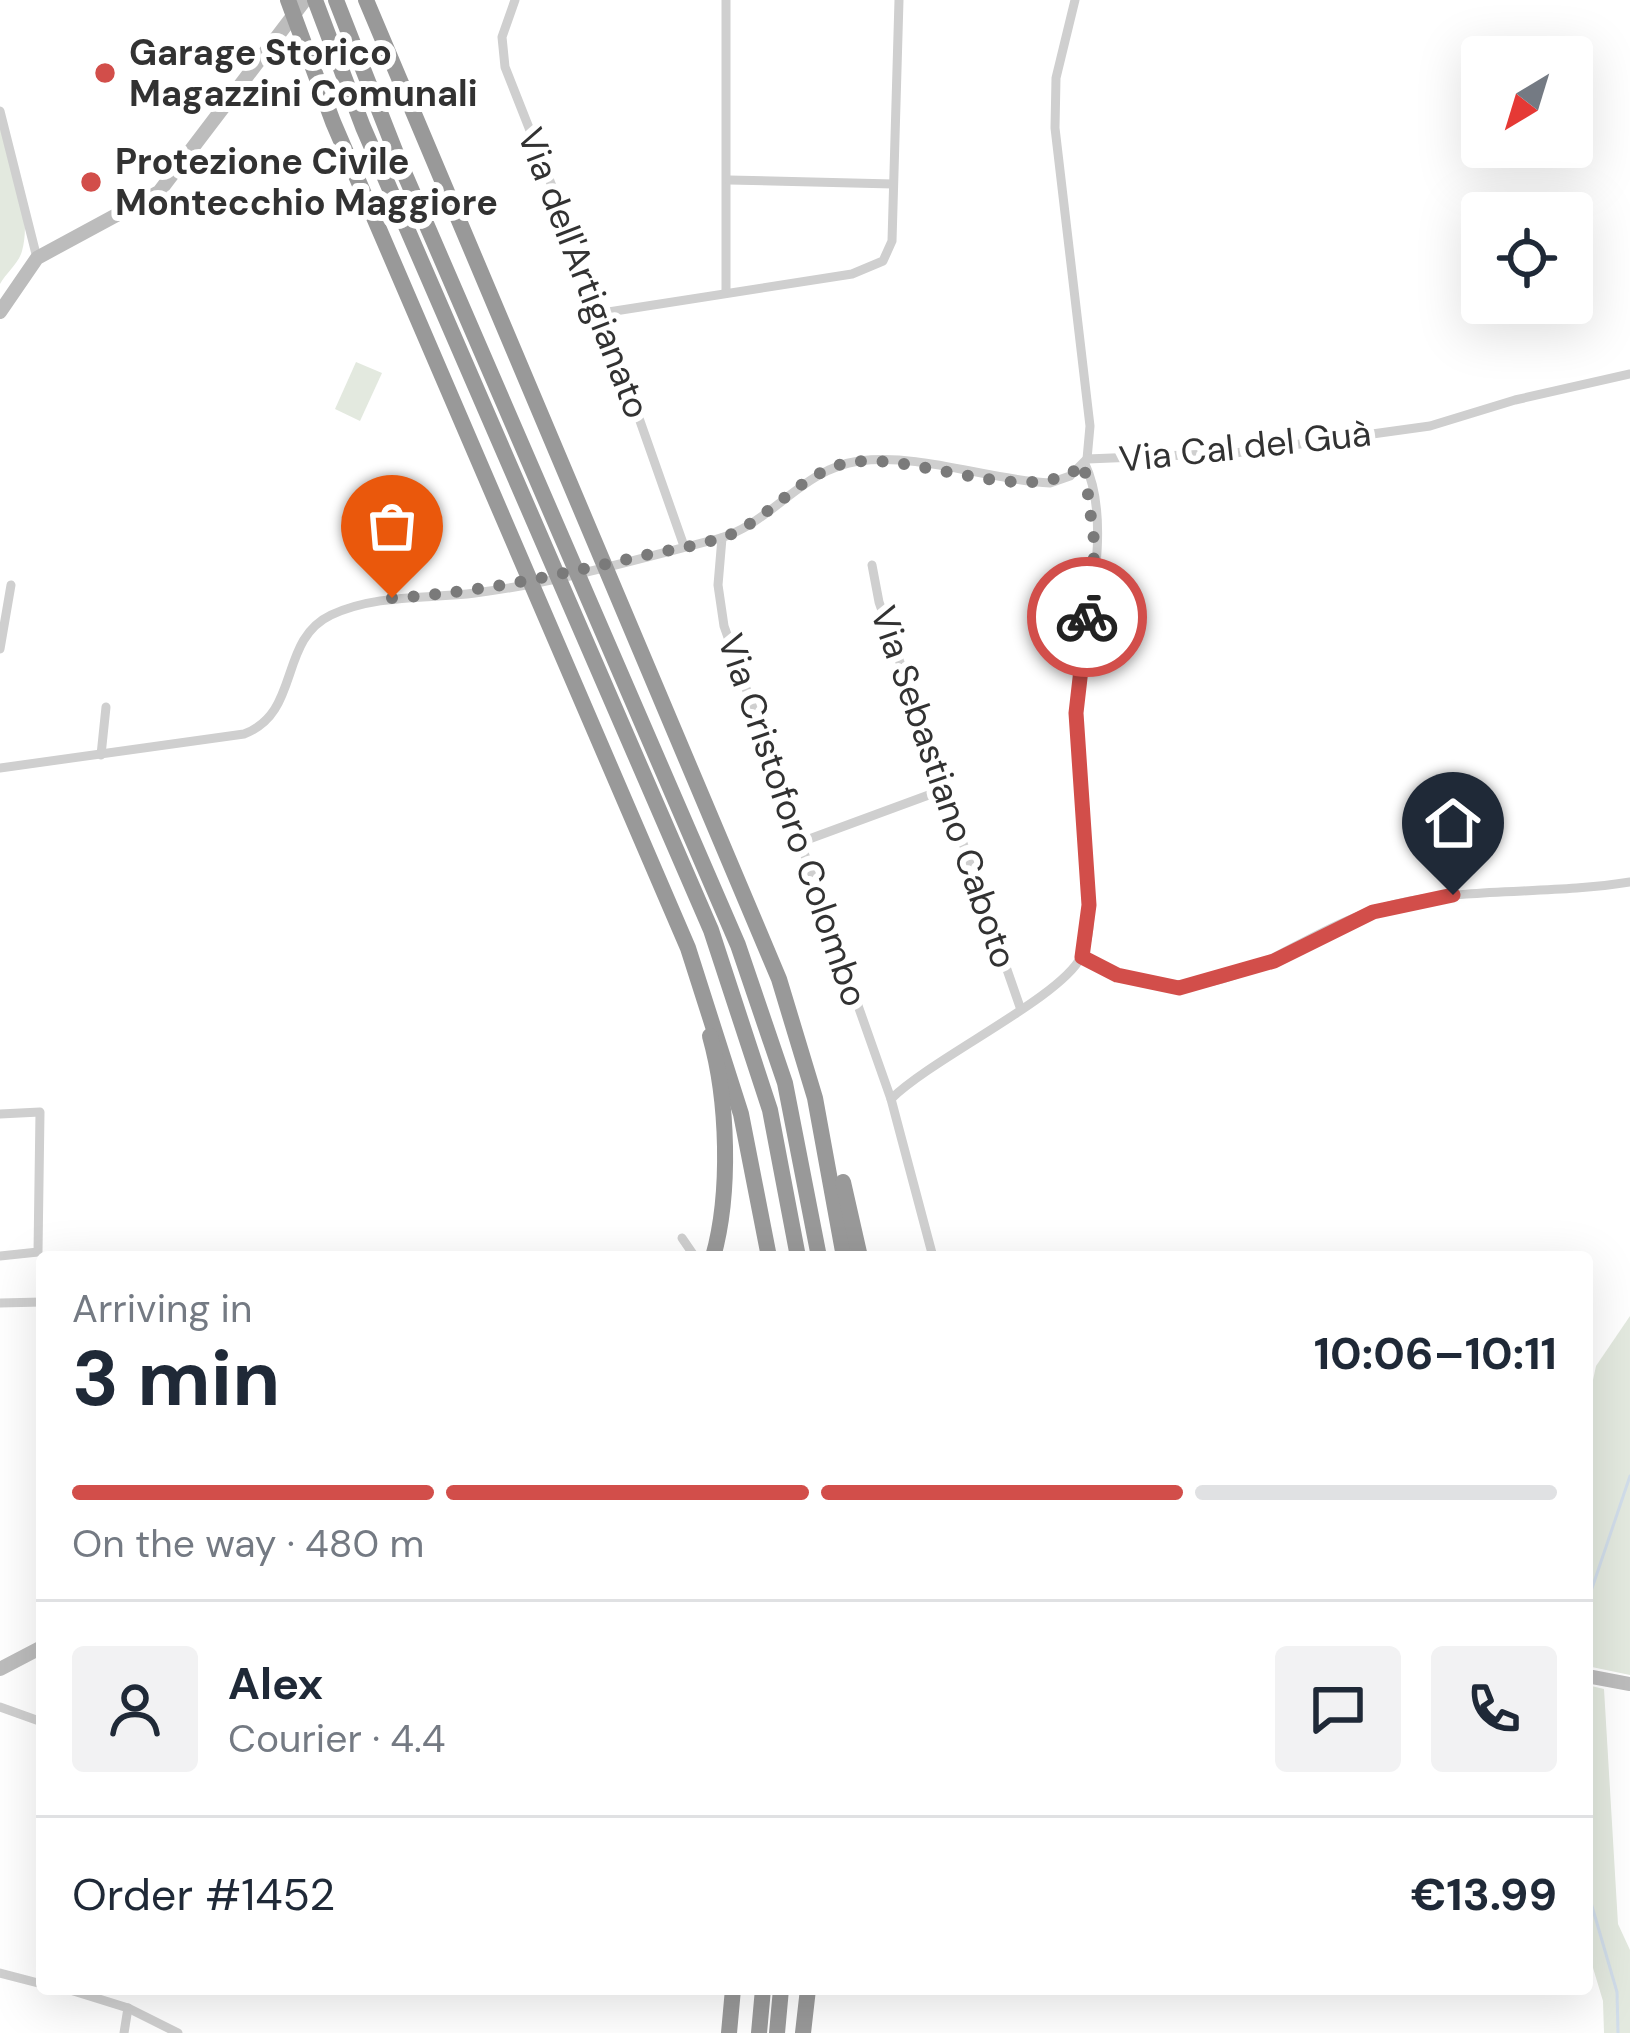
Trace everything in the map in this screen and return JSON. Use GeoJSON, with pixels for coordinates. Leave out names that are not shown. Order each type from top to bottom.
{"type":"FeatureCollection","features":[{"type":"Feature","properties":{"kind":"highway"},"geometry":{"type":"LineString","coordinates":[[288,0],[333,122],[660,880],[724,1051],[768,1251]]}},
{"type":"Feature","properties":{"kind":"highway"},"geometry":{"type":"LineString","coordinates":[[315,0],[370,142],[712,930],[770,1109],[797,1251]]}},
{"type":"Feature","properties":{"kind":"highway"},"geometry":{"type":"LineString","coordinates":[[336,0],[407,182],[738,945],[789,1100],[818,1251]]}},
{"type":"Feature","properties":{"kind":"highway"},"geometry":{"type":"LineString","coordinates":[[366,0],[779,979],[819,1083],[859,1251]]}},
{"type":"Feature","properties":{"kind":"highway"},"geometry":{"type":"LineString","coordinates":[[660,880],[712,1043],[721,1133],[721,1204],[713,1251]]}},
{"type":"Feature","properties":{"kind":"highway"},"geometry":{"type":"LineString","coordinates":[[779,979],[814,1098],[843,1251]]}},
{"type":"Feature","properties":{"kind":"highway"},"geometry":{"type":"LineString","coordinates":[[729,2033],[732,1995]]}},
{"type":"Feature","properties":{"kind":"highway"},"geometry":{"type":"LineString","coordinates":[[759,2033],[762,1995]]}},
{"type":"Feature","properties":{"kind":"highway"},"geometry":{"type":"LineString","coordinates":[[777,2033],[780,1995]]}},
{"type":"Feature","properties":{"kind":"highway"},"geometry":{"type":"LineString","coordinates":[[803,2033],[807,1995]]}},
{"type":"Feature","properties":{"kind":"street"},"geometry":{"type":"LineString","coordinates":[[0,312],[37,258],[159,192],[185,165],[304,0]]}},
{"type":"Feature","properties":{"kind":"street","name":"Via dell'Artigianato"},"geometry":{"type":"LineString","coordinates":[[515,0],[502,37],[506,67],[602,313],[684,546]]}},
{"type":"Feature","properties":{"kind":"street"},"geometry":{"type":"LineString","coordinates":[[726,0],[727,292]]}},
{"type":"Feature","properties":{"kind":"street"},"geometry":{"type":"LineString","coordinates":[[602,313],[866,272],[891,249],[899,0]]}},
{"type":"Feature","properties":{"kind":"street"},"geometry":{"type":"LineString","coordinates":[[891,1099],[928,1065],[1059,983],[1082,957],[1089,905],[1076,689],[1095,548],[1086,462],[1090,426],[1074,326],[1054,128],[1056,78],[1075,0]]}},
{"type":"Feature","properties":{"kind":"street"},"geometry":{"type":"LineString","coordinates":[[0,111],[37,258]]}},
{"type":"Feature","properties":{"kind":"street"},"geometry":{"type":"LineString","coordinates":[[729,180],[893,184]]}},
{"type":"Feature","properties":{"kind":"street","name":"Via Cal del Guà"},"geometry":{"type":"LineString","coordinates":[[0,768],[254,730],[276,710],[299,641],[314,624],[338,612],[392,598],[529,583],[722,538],[759,518],[814,475],[839,464],[882,459],[1050,483],[1086,462],[1235,453],[1430,426],[1515,400],[1630,374]]}},
{"type":"Feature","properties":{"kind":"street","name":"Via Cristoforo Colombo"},"geometry":{"type":"LineString","coordinates":[[722,538],[718,585],[724,626],[891,1099],[931,1251]]}},
{"type":"Feature","properties":{"kind":"street","name":"Via Sebastiano Caboto"},"geometry":{"type":"LineString","coordinates":[[872,565],[879,602],[1020,1007]]}},
{"type":"Feature","properties":{"kind":"street"},"geometry":{"type":"LineString","coordinates":[[0,650],[11,585]]}},
{"type":"Feature","properties":{"kind":"street"},"geometry":{"type":"LineString","coordinates":[[101,755],[106,707]]}},
{"type":"Feature","properties":{"kind":"street"},"geometry":{"type":"LineString","coordinates":[[801,842],[946,790]]}},
{"type":"Feature","properties":{"kind":"street"},"geometry":{"type":"LineString","coordinates":[[1082,957],[1117,975],[1179,988],[1274,961],[1406,902],[1630,882]]}},
{"type":"Feature","properties":{"kind":"street"},"geometry":{"type":"LineString","coordinates":[[0,1114],[40,1112],[38,1251]]}},
{"type":"Feature","properties":{"kind":"street"},"geometry":{"type":"LineString","coordinates":[[682,1238],[691,1251]]}},
{"type":"Feature","properties":{"kind":"street"},"geometry":{"type":"LineString","coordinates":[[0,1256],[36,1253]]}},
{"type":"Feature","properties":{"kind":"street"},"geometry":{"type":"LineString","coordinates":[[0,1303],[36,1302]]}},
{"type":"Feature","properties":{"kind":"street"},"geometry":{"type":"LineString","coordinates":[[0,1669],[36,1650]]}},
{"type":"Feature","properties":{"kind":"street"},"geometry":{"type":"LineString","coordinates":[[1593,1677],[1630,1684]]}},
{"type":"Feature","properties":{"kind":"street"},"geometry":{"type":"LineString","coordinates":[[0,1707],[36,1720]]}},
{"type":"Feature","properties":{"kind":"street"},"geometry":{"type":"LineString","coordinates":[[0,1973],[36,1982]]}},
{"type":"Feature","properties":{"kind":"street"},"geometry":{"type":"LineString","coordinates":[[86,1995],[128,2008],[178,2033]]}},
{"type":"Feature","properties":{"kind":"street"},"geometry":{"type":"LineString","coordinates":[[124,2033],[128,2008]]}},
{"type":"Feature","properties":{"kind":"shaded area"},"geometry":{"type":"Polygon","coordinates":[[[0,124],[19,187],[25,236],[20,255],[0,284],[0,124]]]}},
{"type":"Feature","properties":{"kind":"shaded area"},"geometry":{"type":"Polygon","coordinates":[[[356,362],[382,373],[360,421],[335,409],[356,362]]]}},
{"type":"Feature","properties":{"kind":"shaded area"},"geometry":{"type":"Polygon","coordinates":[[[1630,1316],[1630,1675],[1593,1667],[1596,1366],[1630,1316]]]}},
{"type":"Feature","properties":{"kind":"shaded area"},"geometry":{"type":"Polygon","coordinates":[[[1593,1686],[1604,1689],[1618,1924],[1630,1950],[1630,2033],[1604,2033],[1603,2001],[1593,1968],[1593,1686]]]}},
{"type":"Feature","properties":{"kind":"waterway"},"geometry":{"type":"LineString","coordinates":[[1593,1585],[1630,1476]]}},
{"type":"Feature","properties":{"kind":"waterway"},"geometry":{"type":"LineString","coordinates":[[1593,1910],[1617,1992],[1618,2033]]}},
{"type":"Feature","properties":{"kind":"way so far"},"geometry":{"type":"LineString","coordinates":[[392,598],[529,583],[722,538],[759,518],[814,475],[839,464],[882,459],[1050,483],[1070,476],[1084,464],[1090,475],[1095,548],[1087,617]]}},
{"type":"Feature","properties":{"kind":"place","name":"Garage Storico Magazzini Comunali"},"geometry":{"type":"Point","coordinates":[105,73]}},
{"type":"Feature","properties":{"kind":"place","name":"Protezione Civile Montecchio Maggiore"},"geometry":{"type":"Point","coordinates":[91,182]}},
{"type":"Feature","properties":{"kind":"route"},"geometry":{"type":"LineString","coordinates":[[1087,617],[1076,689],[1075,738],[1089,905],[1082,957],[1117,975],[1179,988],[1274,961],[1373,912],[1453,895]]}}]}
